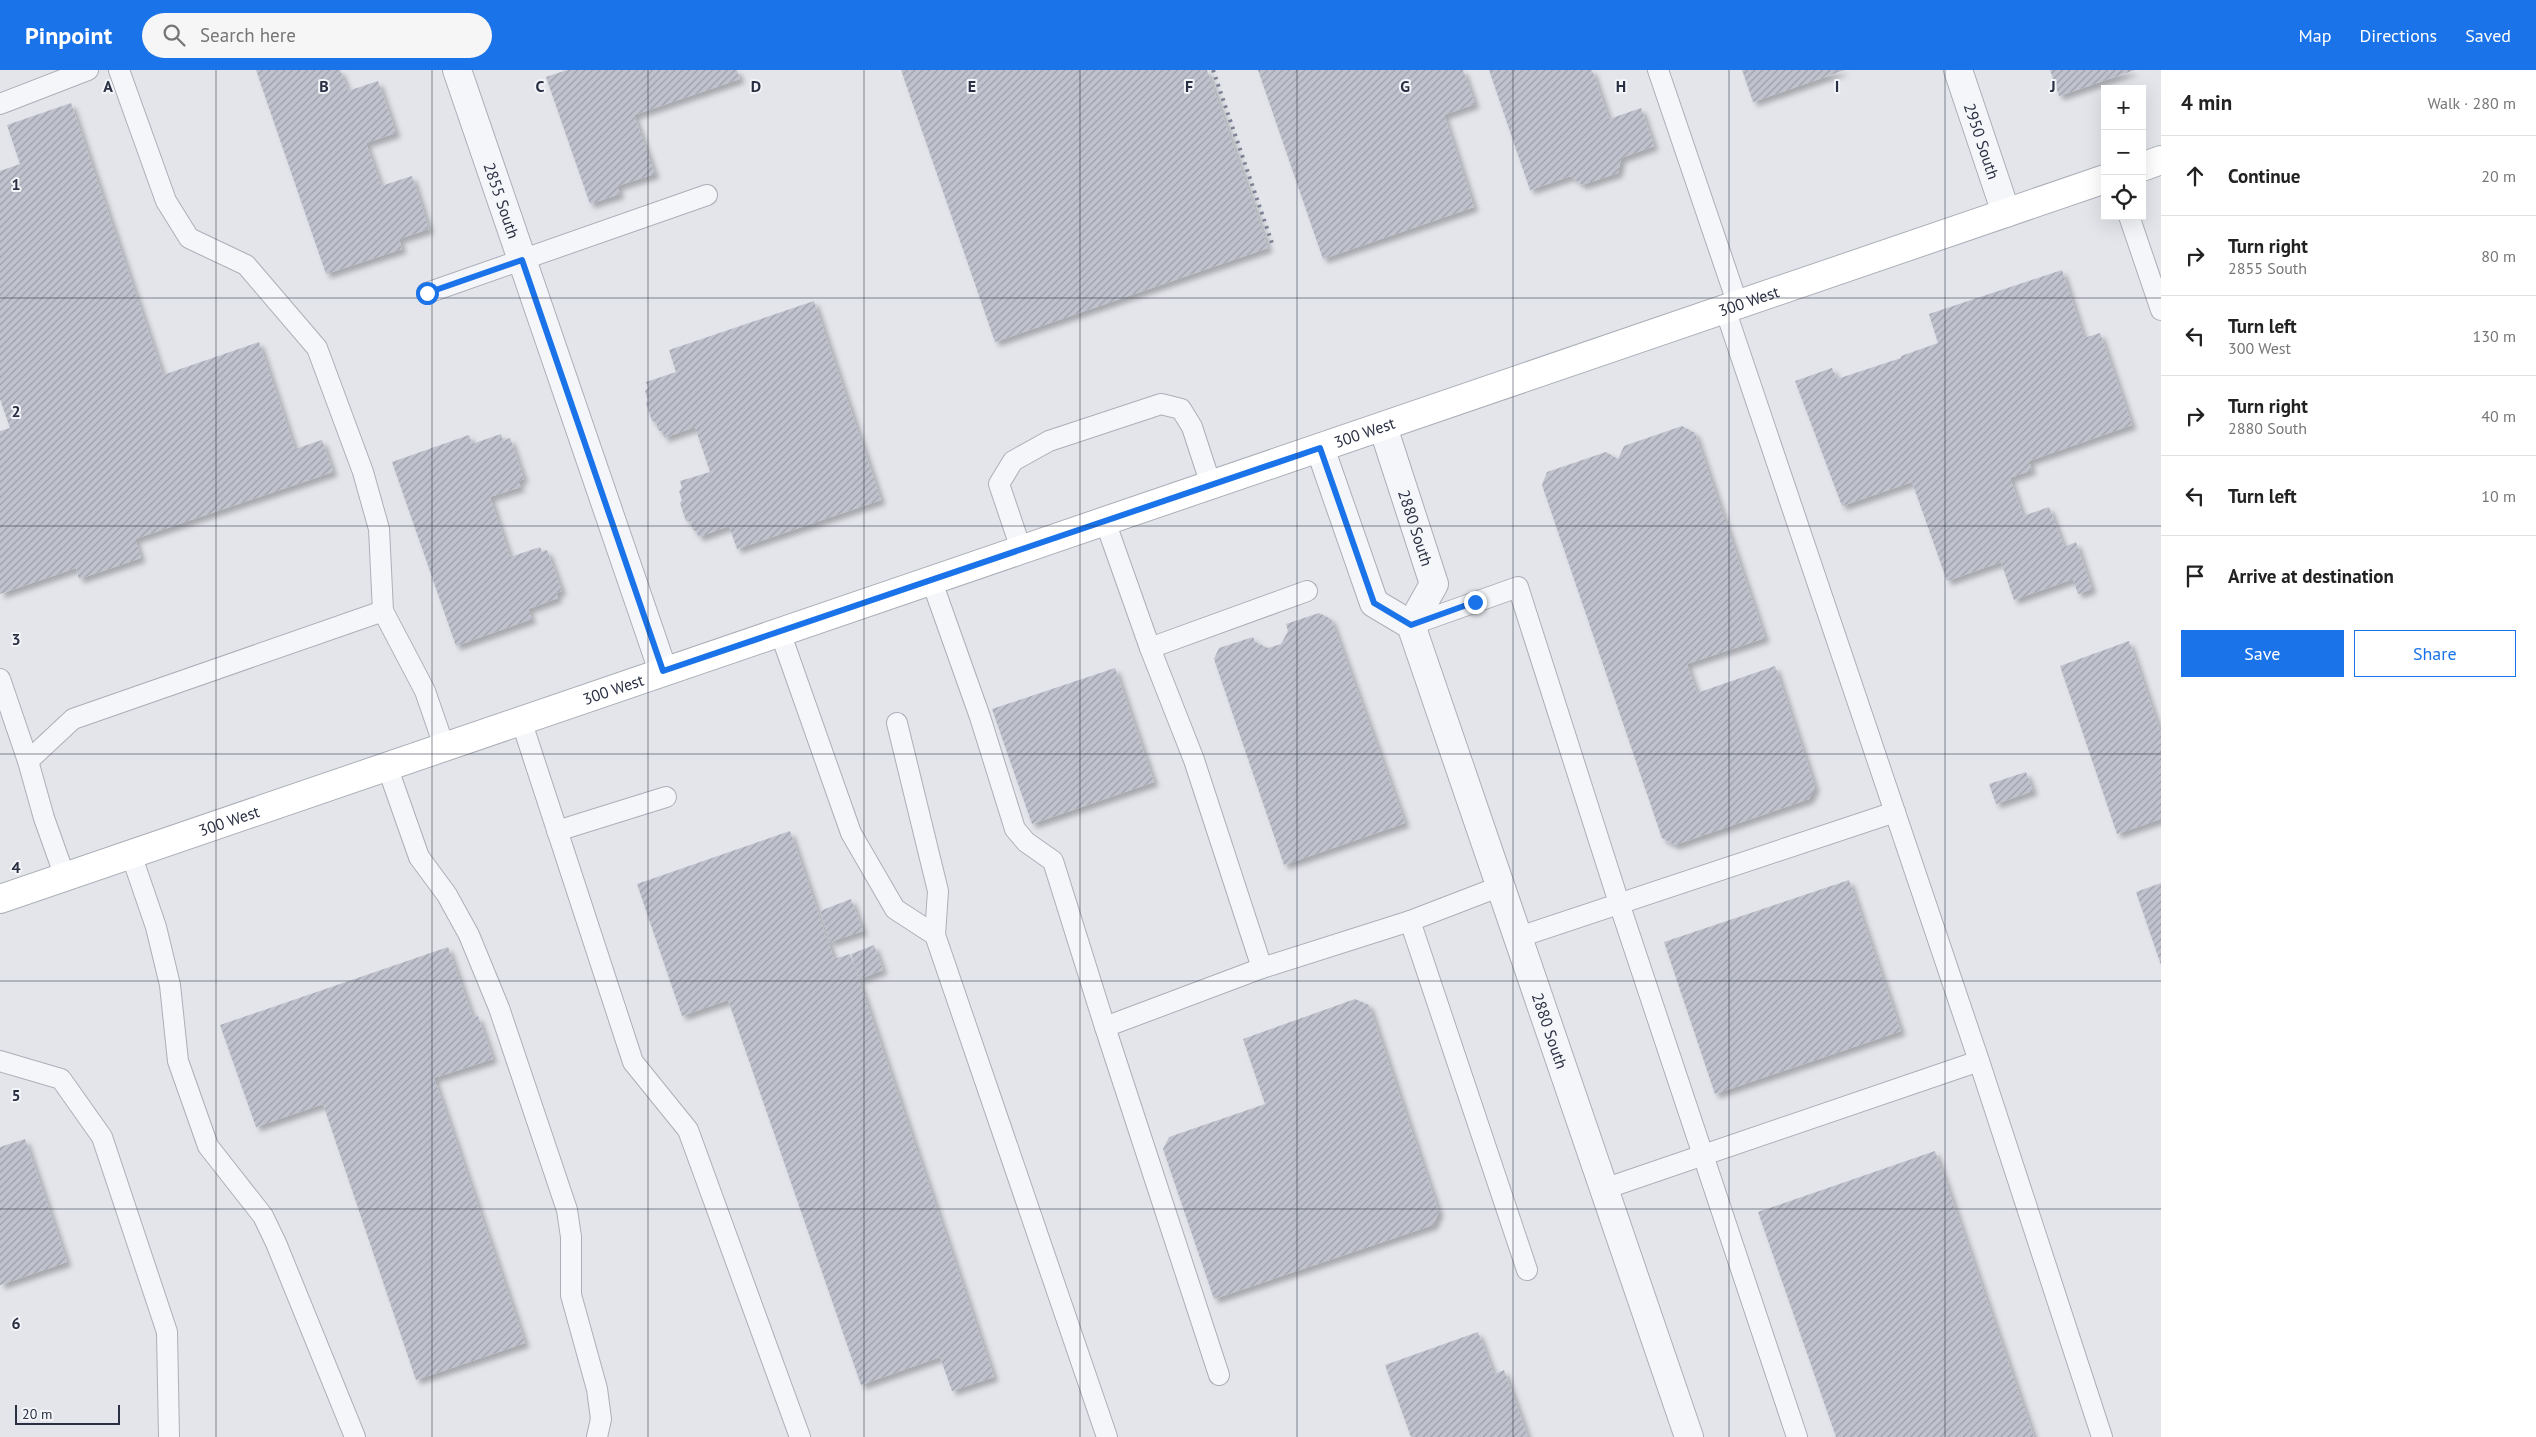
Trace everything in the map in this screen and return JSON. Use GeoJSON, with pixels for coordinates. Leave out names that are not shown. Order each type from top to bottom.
{"type":"FeatureCollection","features":[{"type":"Feature","properties":{"kind":"main road"},"geometry":{"type":"LineString","coordinates":[[2146,166],[2161,160]]}},
{"type":"Feature","properties":{"kind":"main road","name":"300 West"},"geometry":{"type":"LineString","coordinates":[[0,899],[931,579],[1383,427],[2101,181]]}},
{"type":"Feature","properties":{"kind":"street","name":"2855 South"},"geometry":{"type":"LineString","coordinates":[[457,70],[663,671]]}},
{"type":"Feature","properties":{"kind":"street","name":"2950 South"},"geometry":{"type":"LineString","coordinates":[[1958,70],[2006,213]]}},
{"type":"Feature","properties":{"kind":"street","name":"2880 South"},"geometry":{"type":"LineString","coordinates":[[1383,427],[1434,584],[1411,625],[1689,1437]]}},
{"type":"Feature","properties":{"kind":"street"},"geometry":{"type":"LineString","coordinates":[[1320,448],[1374,603],[1411,625]]}},
{"type":"Feature","properties":{"kind":"lane"},"geometry":{"type":"LineString","coordinates":[[0,104],[88,70]]}},
{"type":"Feature","properties":{"kind":"lane"},"geometry":{"type":"LineString","coordinates":[[119,70],[166,201],[189,238],[246,265],[317,348],[364,472],[379,529],[383,611],[425,690],[444,746]]}},
{"type":"Feature","properties":{"kind":"lane"},"geometry":{"type":"LineString","coordinates":[[1658,70],[1731,307],[1895,812],[2102,1437]]}},
{"type":"Feature","properties":{"kind":"lane"},"geometry":{"type":"LineString","coordinates":[[427,293],[707,195]]}},
{"type":"Feature","properties":{"kind":"lane"},"geometry":{"type":"LineString","coordinates":[[2130,220],[2161,310]]}},
{"type":"Feature","properties":{"kind":"lane"},"geometry":{"type":"LineString","coordinates":[[1021,549],[999,484],[1013,461],[1049,441],[1161,404],[1180,409],[1192,427],[1211,485]]}},
{"type":"Feature","properties":{"kind":"lane"},"geometry":{"type":"LineString","coordinates":[[1105,521],[1150,648],[1194,760],[1262,968]]}},
{"type":"Feature","properties":{"kind":"lane"},"geometry":{"type":"LineString","coordinates":[[931,579],[980,717],[1015,829],[1026,842],[1053,861],[1104,1027],[1219,1375]]}},
{"type":"Feature","properties":{"kind":"lane"},"geometry":{"type":"LineString","coordinates":[[1411,625],[1518,587],[1619,903],[1704,1154],[1796,1437]]}},
{"type":"Feature","properties":{"kind":"lane"},"geometry":{"type":"LineString","coordinates":[[1150,648],[1307,591]]}},
{"type":"Feature","properties":{"kind":"lane"},"geometry":{"type":"LineString","coordinates":[[28,761],[74,718],[383,611]]}},
{"type":"Feature","properties":{"kind":"lane"},"geometry":{"type":"LineString","coordinates":[[780,632],[851,834],[895,909],[935,935]]}},
{"type":"Feature","properties":{"kind":"lane"},"geometry":{"type":"LineString","coordinates":[[0,679],[28,761],[44,818],[65,877]]}},
{"type":"Feature","properties":{"kind":"lane"},"geometry":{"type":"LineString","coordinates":[[521,720],[633,1062],[688,1130],[800,1437]]}},
{"type":"Feature","properties":{"kind":"lane"},"geometry":{"type":"LineString","coordinates":[[897,723],[938,891],[935,935],[1106,1437]]}},
{"type":"Feature","properties":{"kind":"lane"},"geometry":{"type":"LineString","coordinates":[[387,766],[419,857],[447,896],[473,944],[499,1008],[562,1193],[571,1237],[571,1295],[597,1389],[601,1419],[597,1437]]}},
{"type":"Feature","properties":{"kind":"lane"},"geometry":{"type":"LineString","coordinates":[[557,831],[666,797]]}},
{"type":"Feature","properties":{"kind":"lane"},"geometry":{"type":"LineString","coordinates":[[1518,937],[1895,812]]}},
{"type":"Feature","properties":{"kind":"lane"},"geometry":{"type":"LineString","coordinates":[[131,854],[156,927],[170,985],[178,1061],[208,1146],[263,1216],[273,1236],[355,1437]]}},
{"type":"Feature","properties":{"kind":"lane"},"geometry":{"type":"LineString","coordinates":[[1104,1027],[1262,968],[1410,921],[1501,886]]}},
{"type":"Feature","properties":{"kind":"lane"},"geometry":{"type":"LineString","coordinates":[[1410,921],[1528,1270]]}},
{"type":"Feature","properties":{"kind":"lane"},"geometry":{"type":"LineString","coordinates":[[0,1061],[61,1079],[102,1137],[167,1332],[169,1437]]}},
{"type":"Feature","properties":{"kind":"lane"},"geometry":{"type":"LineString","coordinates":[[1604,1189],[1979,1061]]}},
{"type":"Feature","properties":{"kind":"building"},"geometry":{"type":"Polygon","coordinates":[[[256,70],[340,70],[348,91],[378,81],[396,133],[366,143],[381,186],[412,176],[429,229],[399,239],[402,249],[326,274],[256,70]]]}},
{"type":"Feature","properties":{"kind":"building"},"geometry":{"type":"Polygon","coordinates":[[[567,70],[737,70],[740,79],[634,115],[655,174],[617,186],[620,194],[590,204],[546,77],[567,70]]]}},
{"type":"Feature","properties":{"kind":"building"},"geometry":{"type":"Polygon","coordinates":[[[901,70],[1207,70],[1268,248],[995,342],[901,70]]]}},
{"type":"Feature","properties":{"kind":"building"},"geometry":{"type":"Polygon","coordinates":[[[1258,70],[1463,70],[1475,104],[1444,115],[1474,207],[1323,259],[1258,70]]]}},
{"type":"Feature","properties":{"kind":"building"},"geometry":{"type":"Polygon","coordinates":[[[1489,70],[1592,70],[1609,119],[1641,108],[1654,146],[1621,158],[1618,173],[1582,185],[1571,176],[1530,190],[1489,70]]]}},
{"type":"Feature","properties":{"kind":"building"},"geometry":{"type":"Polygon","coordinates":[[[1742,70],[1845,70],[1753,102],[1742,70]]]}},
{"type":"Feature","properties":{"kind":"building"},"geometry":{"type":"Polygon","coordinates":[[[2050,70],[2135,70],[2059,96],[2050,70]]]}},
{"type":"Feature","properties":{"kind":"building"},"geometry":{"type":"Polygon","coordinates":[[[71,103],[163,375],[259,342],[295,449],[322,440],[333,472],[135,539],[141,558],[79,579],[76,568],[0,594],[0,431],[10,428],[0,399],[0,171],[20,164],[7,125],[71,103]]]}},
{"type":"Feature","properties":{"kind":"building"},"geometry":{"type":"Polygon","coordinates":[[[2062,270],[2084,338],[2100,333],[2132,425],[2029,461],[2032,470],[2010,478],[2023,516],[2049,507],[2064,547],[2076,542],[2092,589],[2078,594],[2073,579],[2014,600],[2001,562],[1947,581],[1912,482],[1842,506],[1795,381],[1832,368],[1837,379],[1901,358],[1901,356],[1938,343],[1929,314],[2062,270]]]}},
{"type":"Feature","properties":{"kind":"building"},"geometry":{"type":"Polygon","coordinates":[[[814,301],[881,500],[737,549],[729,526],[699,537],[696,531],[693,530],[690,521],[686,521],[680,503],[682,500],[679,491],[682,488],[680,481],[710,472],[695,427],[664,438],[663,432],[658,430],[656,422],[652,421],[646,403],[648,400],[645,391],[648,388],[646,382],[676,372],[669,350],[814,301]]]}},
{"type":"Feature","properties":{"kind":"building"},"geometry":{"type":"Polygon","coordinates":[[[1682,426],[1695,433],[1765,638],[1687,664],[1697,693],[1775,666],[1815,787],[1809,799],[1675,845],[1662,838],[1542,485],[1547,472],[1606,452],[1618,459],[1624,446],[1682,426]]]}},
{"type":"Feature","properties":{"kind":"building"},"geometry":{"type":"Polygon","coordinates":[[[501,434],[503,441],[510,438],[524,479],[518,481],[521,487],[490,497],[510,557],[540,547],[542,552],[547,550],[562,591],[556,593],[558,598],[528,609],[532,619],[456,646],[392,462],[469,435],[472,444],[501,434]]]}},
{"type":"Feature","properties":{"kind":"building"},"geometry":{"type":"Polygon","coordinates":[[[1319,613],[1331,619],[1405,823],[1284,865],[1214,659],[1219,648],[1253,637],[1255,642],[1268,648],[1281,644],[1288,631],[1286,624],[1319,613]]]}},
{"type":"Feature","properties":{"kind":"building"},"geometry":{"type":"Polygon","coordinates":[[[2129,641],[2161,734],[2161,819],[2117,834],[2060,666],[2129,641]]]}},
{"type":"Feature","properties":{"kind":"building"},"geometry":{"type":"Polygon","coordinates":[[[1115,668],[1154,782],[1032,824],[992,709],[1115,668]]]}},
{"type":"Feature","properties":{"kind":"building"},"geometry":{"type":"Polygon","coordinates":[[[2026,772],[2033,791],[1996,804],[1989,784],[2026,772]]]}},
{"type":"Feature","properties":{"kind":"building"},"geometry":{"type":"Polygon","coordinates":[[[790,831],[834,959],[850,954],[994,1377],[952,1391],[940,1357],[861,1385],[728,1000],[682,1016],[637,884],[790,831]]]}},
{"type":"Feature","properties":{"kind":"building"},"geometry":{"type":"Polygon","coordinates":[[[1849,880],[1901,1031],[1715,1094],[1664,942],[1849,880]]]}},
{"type":"Feature","properties":{"kind":"building"},"geometry":{"type":"Polygon","coordinates":[[[2161,883],[2161,965],[2136,892],[2161,883]]]}},
{"type":"Feature","properties":{"kind":"building"},"geometry":{"type":"Polygon","coordinates":[[[851,899],[863,931],[830,942],[820,911],[851,899]]]}},
{"type":"Feature","properties":{"kind":"building"},"geometry":{"type":"Polygon","coordinates":[[[874,945],[883,970],[860,979],[851,954],[874,945]]]}},
{"type":"Feature","properties":{"kind":"building"},"geometry":{"type":"Polygon","coordinates":[[[448,947],[473,1018],[478,1016],[493,1059],[434,1078],[525,1343],[416,1380],[323,1104],[256,1127],[220,1025],[448,947]]]}},
{"type":"Feature","properties":{"kind":"building"},"geometry":{"type":"Polygon","coordinates":[[[1355,999],[1369,1005],[1439,1212],[1433,1225],[1214,1299],[1163,1149],[1169,1137],[1265,1104],[1243,1039],[1355,999]]]}},
{"type":"Feature","properties":{"kind":"building"},"geometry":{"type":"Polygon","coordinates":[[[25,1139],[67,1262],[0,1285],[0,1147],[25,1139]]]}},
{"type":"Feature","properties":{"kind":"building"},"geometry":{"type":"Polygon","coordinates":[[[1935,1151],[2034,1437],[1836,1437],[1758,1212],[1935,1151]]]}},
{"type":"Feature","properties":{"kind":"building"},"geometry":{"type":"Polygon","coordinates":[[[1478,1332],[1494,1374],[1504,1370],[1528,1437],[1411,1437],[1385,1365],[1478,1332]]]}},
{"type":"Feature","properties":{"kind":"railway"},"geometry":{"type":"LineString","coordinates":[[1213,70],[1273,246]]}},
{"type":"Feature","properties":{"kind":"route"},"geometry":{"type":"LineString","coordinates":[[427,293],[522,260],[663,671],[1320,448],[1374,603],[1411,625],[1475,602]]}}]}
